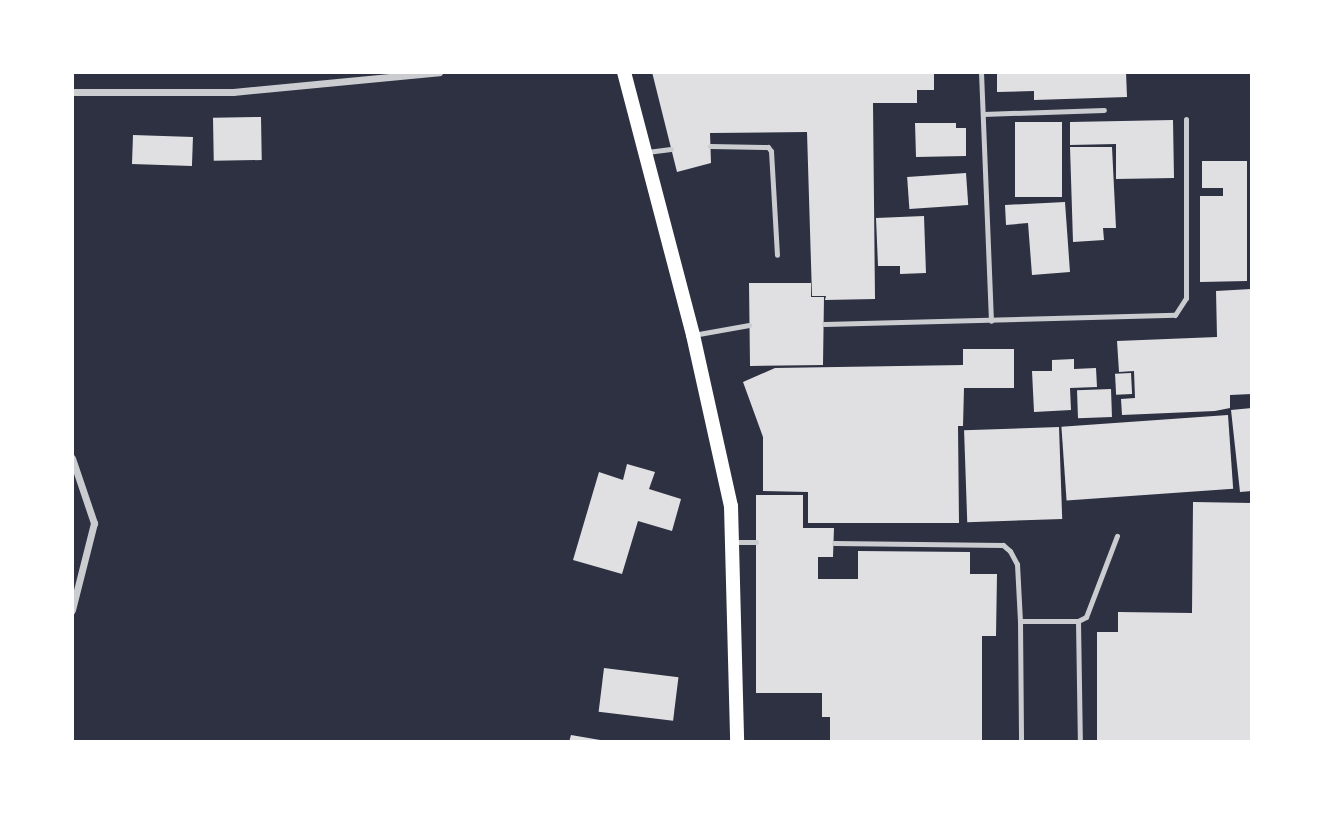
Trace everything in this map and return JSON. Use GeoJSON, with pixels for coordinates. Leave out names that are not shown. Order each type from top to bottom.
{"type":"FeatureCollection","features":[{"type":"Feature","properties":{"kind":"main road"},"geometry":{"type":"LineString","coordinates":[[624,72],[693,335],[731,506],[737,742]]}},
{"type":"Feature","properties":{"kind":"street"},"geometry":{"type":"LineString","coordinates":[[72,92],[233,92],[439,72]]}},
{"type":"Feature","properties":{"kind":"street"},"geometry":{"type":"LineString","coordinates":[[72,458],[94,523],[72,610]]}},
{"type":"Feature","properties":{"kind":"lane"},"geometry":{"type":"LineString","coordinates":[[981,72],[991,321]]}},
{"type":"Feature","properties":{"kind":"lane"},"geometry":{"type":"LineString","coordinates":[[983,114],[1104,110]]}},
{"type":"Feature","properties":{"kind":"lane"},"geometry":{"type":"LineString","coordinates":[[824,324],[1175,316],[1184,308],[1186,119]]}},
{"type":"Feature","properties":{"kind":"lane"},"geometry":{"type":"LineString","coordinates":[[710,146],[768,147],[771,151],[777,254]]}},
{"type":"Feature","properties":{"kind":"lane"},"geometry":{"type":"LineString","coordinates":[[644,152],[671,149]]}},
{"type":"Feature","properties":{"kind":"lane"},"geometry":{"type":"LineString","coordinates":[[693,335],[749,326]]}},
{"type":"Feature","properties":{"kind":"lane"},"geometry":{"type":"LineString","coordinates":[[1020,621],[1079,621],[1086,617],[1117,536]]}},
{"type":"Feature","properties":{"kind":"lane"},"geometry":{"type":"LineString","coordinates":[[733,542],[756,542]]}},
{"type":"Feature","properties":{"kind":"lane"},"geometry":{"type":"LineString","coordinates":[[834,543],[1003,545],[1017,564],[1021,742]]}},
{"type":"Feature","properties":{"kind":"lane"},"geometry":{"type":"LineString","coordinates":[[1079,621],[1080,742]]}},
{"type":"Feature","properties":{"kind":"building"},"geometry":{"type":"Polygon","coordinates":[[[652,72],[934,72],[934,90],[917,90],[917,103],[873,103],[875,299],[825,300],[826,296],[812,296],[807,132],[710,133],[711,163],[677,172],[652,72]]]}},
{"type":"Feature","properties":{"kind":"building"},"geometry":{"type":"Polygon","coordinates":[[[997,72],[1126,72],[1127,97],[1034,100],[1034,91],[997,92],[997,72]]]}},
{"type":"Feature","properties":{"kind":"building"},"geometry":{"type":"Polygon","coordinates":[[[261,117],[262,160],[214,161],[213,118],[261,117]]]}},
{"type":"Feature","properties":{"kind":"building"},"geometry":{"type":"Polygon","coordinates":[[[1173,120],[1174,178],[1116,179],[1116,144],[1070,145],[1070,122],[1173,120]]]}},
{"type":"Feature","properties":{"kind":"building"},"geometry":{"type":"Polygon","coordinates":[[[1015,122],[1062,122],[1062,197],[1015,197],[1015,122]]]}},
{"type":"Feature","properties":{"kind":"building"},"geometry":{"type":"Polygon","coordinates":[[[915,123],[956,123],[956,128],[966,128],[966,156],[916,157],[915,123]]]}},
{"type":"Feature","properties":{"kind":"building"},"geometry":{"type":"Polygon","coordinates":[[[133,135],[193,137],[192,166],[132,164],[133,135]]]}},
{"type":"Feature","properties":{"kind":"building"},"geometry":{"type":"Polygon","coordinates":[[[1070,147],[1112,147],[1116,228],[1103,228],[1104,240],[1073,242],[1070,147]]]}},
{"type":"Feature","properties":{"kind":"building"},"geometry":{"type":"Polygon","coordinates":[[[1202,161],[1247,161],[1247,281],[1200,282],[1200,196],[1223,196],[1223,188],[1202,188],[1202,161]]]}},
{"type":"Feature","properties":{"kind":"building"},"geometry":{"type":"Polygon","coordinates":[[[966,173],[968,205],[909,209],[907,177],[966,173]]]}},
{"type":"Feature","properties":{"kind":"building"},"geometry":{"type":"Polygon","coordinates":[[[1065,202],[1070,272],[1032,275],[1028,223],[1006,225],[1005,205],[1065,202]]]}},
{"type":"Feature","properties":{"kind":"building"},"geometry":{"type":"Polygon","coordinates":[[[924,216],[926,273],[900,274],[900,266],[878,266],[876,218],[924,216]]]}},
{"type":"Feature","properties":{"kind":"building"},"geometry":{"type":"Polygon","coordinates":[[[749,283],[811,283],[811,297],[824,297],[823,365],[750,366],[749,283]]]}},
{"type":"Feature","properties":{"kind":"building"},"geometry":{"type":"Polygon","coordinates":[[[1251,289],[1252,394],[1230,395],[1230,408],[1215,411],[1122,415],[1121,399],[1135,398],[1134,371],[1119,372],[1117,341],[1217,337],[1216,291],[1251,289]]]}},
{"type":"Feature","properties":{"kind":"building"},"geometry":{"type":"Polygon","coordinates":[[[963,349],[1014,349],[1014,388],[964,388],[963,426],[958,426],[959,523],[808,523],[808,492],[763,491],[763,437],[743,382],[775,368],[963,365],[963,349]]]}},
{"type":"Feature","properties":{"kind":"building"},"geometry":{"type":"Polygon","coordinates":[[[1074,359],[1074,369],[1096,368],[1097,387],[1070,388],[1071,410],[1034,412],[1032,371],[1052,371],[1052,360],[1074,359]]]}},
{"type":"Feature","properties":{"kind":"building"},"geometry":{"type":"Polygon","coordinates":[[[1131,373],[1132,394],[1116,395],[1115,374],[1131,373]]]}},
{"type":"Feature","properties":{"kind":"building"},"geometry":{"type":"Polygon","coordinates":[[[1111,389],[1112,417],[1078,418],[1077,390],[1111,389]]]}},
{"type":"Feature","properties":{"kind":"building"},"geometry":{"type":"Polygon","coordinates":[[[1252,408],[1252,491],[1240,492],[1231,410],[1252,408]]]}},
{"type":"Feature","properties":{"kind":"building"},"geometry":{"type":"Polygon","coordinates":[[[1228,415],[1233,489],[1067,500],[1061,427],[1228,415]]]}},
{"type":"Feature","properties":{"kind":"building"},"geometry":{"type":"Polygon","coordinates":[[[1059,427],[1062,519],[967,522],[964,430],[1059,427]]]}},
{"type":"Feature","properties":{"kind":"building"},"geometry":{"type":"Polygon","coordinates":[[[627,464],[655,472],[649,489],[681,499],[672,531],[638,521],[622,574],[573,560],[599,472],[623,480],[627,464]]]}},
{"type":"Feature","properties":{"kind":"building"},"geometry":{"type":"Polygon","coordinates":[[[756,495],[803,495],[803,528],[834,528],[833,557],[818,557],[818,579],[858,579],[858,551],[970,552],[970,574],[997,574],[996,636],[982,636],[982,742],[830,742],[830,717],[822,717],[822,693],[756,693],[756,495]]]}},
{"type":"Feature","properties":{"kind":"building"},"geometry":{"type":"Polygon","coordinates":[[[1193,502],[1252,503],[1252,742],[1097,742],[1097,632],[1118,632],[1118,612],[1192,613],[1193,502]]]}},
{"type":"Feature","properties":{"kind":"building"},"geometry":{"type":"Polygon","coordinates":[[[604,668],[678,677],[673,721],[599,712],[604,668]]]}},
{"type":"Feature","properties":{"kind":"building"},"geometry":{"type":"Polygon","coordinates":[[[571,735],[606,741],[606,742],[569,742],[571,735]]]}}]}
